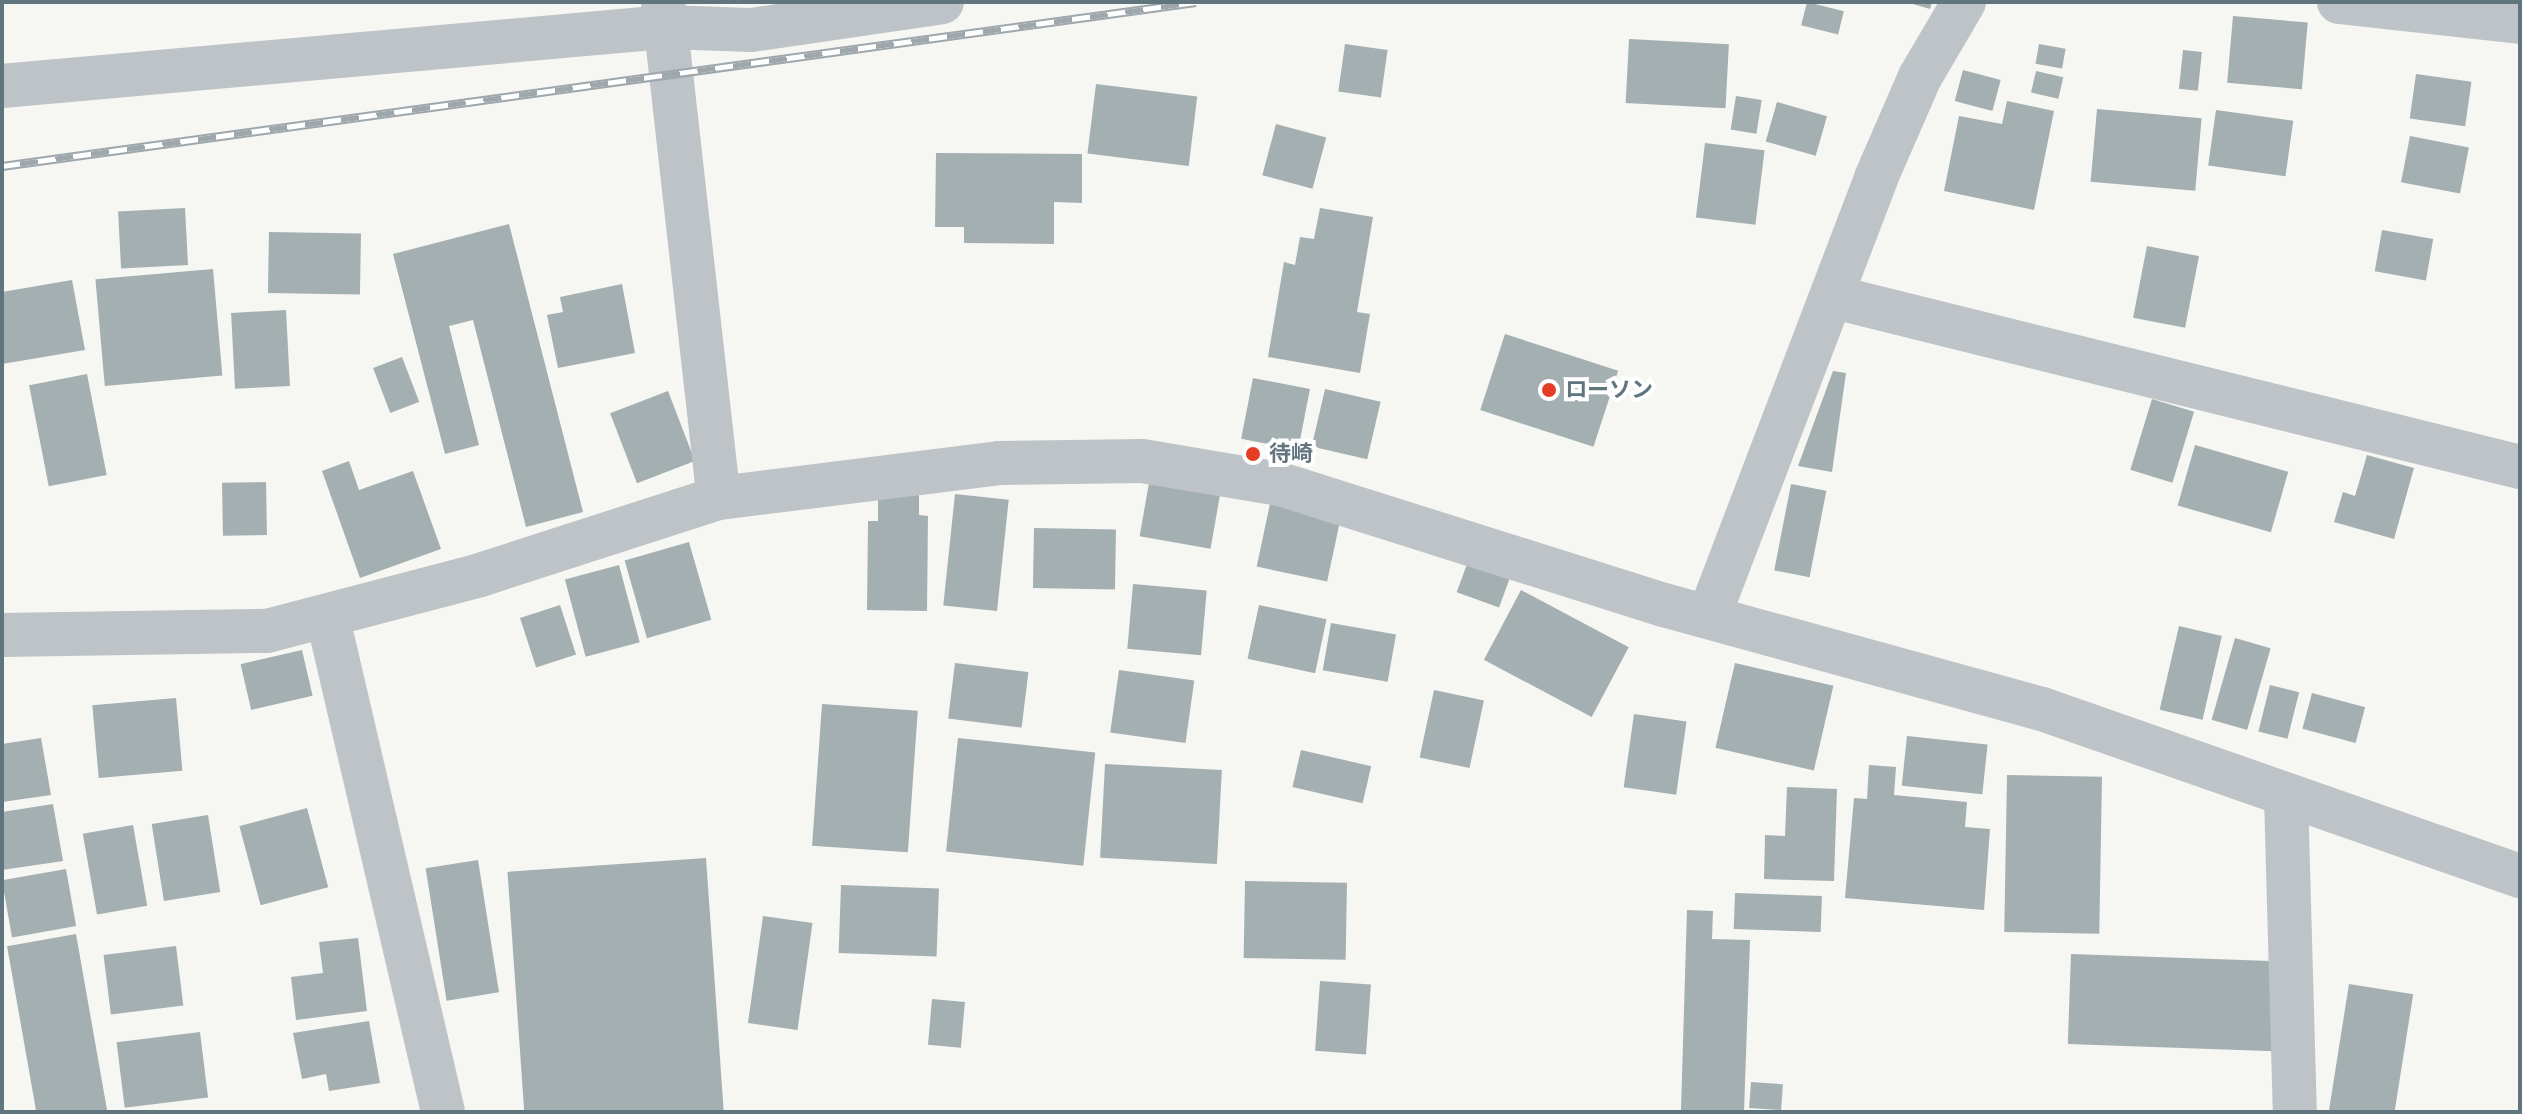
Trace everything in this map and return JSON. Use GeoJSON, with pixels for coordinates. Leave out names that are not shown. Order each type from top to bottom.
{"type":"FeatureCollection","features":[{"type":"Feature","properties":{"kind":"street"},"geometry":{"type":"LineString","coordinates":[[606,2],[751,30],[942,2]]}},
{"type":"Feature","properties":{"kind":"street"},"geometry":{"type":"LineString","coordinates":[[1709,616],[1913,91],[1964,2]]}},
{"type":"Feature","properties":{"kind":"street"},"geometry":{"type":"LineString","coordinates":[[2339,2],[2520,22]]}},
{"type":"Feature","properties":{"kind":"street"},"geometry":{"type":"LineString","coordinates":[[2,86],[664,14]]}},
{"type":"Feature","properties":{"kind":"street"},"geometry":{"type":"LineString","coordinates":[[664,14],[719,498]]}},
{"type":"Feature","properties":{"kind":"street"},"geometry":{"type":"LineString","coordinates":[[1834,297],[2520,467]]}},
{"type":"Feature","properties":{"kind":"street"},"geometry":{"type":"LineString","coordinates":[[2,635],[211,637],[328,619],[719,498],[1009,462],[1142,461],[1280,484],[1709,616],[2042,709],[2520,876]]}},
{"type":"Feature","properties":{"kind":"street"},"geometry":{"type":"LineString","coordinates":[[328,619],[443,1112]]}},
{"type":"Feature","properties":{"kind":"street"},"geometry":{"type":"LineString","coordinates":[[2286,796],[2295,1112]]}},
{"type":"Feature","properties":{"kind":"building"},"geometry":{"type":"Polygon","coordinates":[[[1807,2],[1844,11],[1838,34],[1801,25],[1807,2]]]}},
{"type":"Feature","properties":{"kind":"building"},"geometry":{"type":"Polygon","coordinates":[[[1906,2],[1932,2],[1930,9],[1906,2]]]}},
{"type":"Feature","properties":{"kind":"building"},"geometry":{"type":"Polygon","coordinates":[[[2233,16],[2308,23],[2302,89],[2227,83],[2233,16]]]}},
{"type":"Feature","properties":{"kind":"building"},"geometry":{"type":"Polygon","coordinates":[[[1629,39],[1729,44],[1726,108],[1626,103],[1629,39]]]}},
{"type":"Feature","properties":{"kind":"building"},"geometry":{"type":"Polygon","coordinates":[[[1345,44],[1388,50],[1381,98],[1338,92],[1345,44]]]}},
{"type":"Feature","properties":{"kind":"building"},"geometry":{"type":"Polygon","coordinates":[[[2039,44],[2066,49],[2062,68],[2036,64],[2039,44]]]}},
{"type":"Feature","properties":{"kind":"building"},"geometry":{"type":"Polygon","coordinates":[[[2183,50],[2202,52],[2198,91],[2179,89],[2183,50]]]}},
{"type":"Feature","properties":{"kind":"building"},"geometry":{"type":"Polygon","coordinates":[[[1963,70],[2001,80],[1992,111],[1955,101],[1963,70]]]}},
{"type":"Feature","properties":{"kind":"building"},"geometry":{"type":"Polygon","coordinates":[[[2036,71],[2063,77],[2058,99],[2031,92],[2036,71]]]}},
{"type":"Feature","properties":{"kind":"building"},"geometry":{"type":"Polygon","coordinates":[[[2416,74],[2471,82],[2465,126],[2410,119],[2416,74]]]}},
{"type":"Feature","properties":{"kind":"building"},"geometry":{"type":"Polygon","coordinates":[[[1096,84],[1197,96],[1189,166],[1087,153],[1096,84]]]}},
{"type":"Feature","properties":{"kind":"building"},"geometry":{"type":"Polygon","coordinates":[[[1736,96],[1762,100],[1756,134],[1731,130],[1736,96]]]}},
{"type":"Feature","properties":{"kind":"building"},"geometry":{"type":"Polygon","coordinates":[[[2007,101],[2054,111],[2034,210],[1944,191],[1959,116],[2002,124],[2007,101]]]}},
{"type":"Feature","properties":{"kind":"building"},"geometry":{"type":"Polygon","coordinates":[[[1777,102],[1827,116],[1816,156],[1766,141],[1777,102]]]}},
{"type":"Feature","properties":{"kind":"building"},"geometry":{"type":"Polygon","coordinates":[[[2097,109],[2202,118],[2195,191],[2091,182],[2097,109]]]}},
{"type":"Feature","properties":{"kind":"building"},"geometry":{"type":"Polygon","coordinates":[[[2216,110],[2293,121],[2285,176],[2208,165],[2216,110]]]}},
{"type":"Feature","properties":{"kind":"building"},"geometry":{"type":"Polygon","coordinates":[[[1276,124],[1326,137],[1313,189],[1262,175],[1276,124]]]}},
{"type":"Feature","properties":{"kind":"building"},"geometry":{"type":"Polygon","coordinates":[[[2410,136],[2469,147],[2460,194],[2401,182],[2410,136]]]}},
{"type":"Feature","properties":{"kind":"building"},"geometry":{"type":"Polygon","coordinates":[[[1705,143],[1765,150],[1755,225],[1696,217],[1705,143]]]}},
{"type":"Feature","properties":{"kind":"building"},"geometry":{"type":"Polygon","coordinates":[[[936,153],[1082,154],[1082,203],[1054,202],[1054,244],[964,243],[964,227],[935,227],[936,153]]]}},
{"type":"Feature","properties":{"kind":"building"},"geometry":{"type":"Polygon","coordinates":[[[185,208],[188,265],[121,268],[118,212],[185,208]]]}},
{"type":"Feature","properties":{"kind":"building"},"geometry":{"type":"Polygon","coordinates":[[[1320,208],[1373,217],[1357,312],[1370,314],[1360,373],[1268,357],[1284,262],[1295,265],[1300,237],[1314,239],[1320,208]]]}},
{"type":"Feature","properties":{"kind":"building"},"geometry":{"type":"Polygon","coordinates":[[[509,224],[583,512],[526,527],[473,320],[449,326],[479,445],[445,454],[393,254],[509,224]]]}},
{"type":"Feature","properties":{"kind":"building"},"geometry":{"type":"Polygon","coordinates":[[[2382,230],[2433,239],[2426,280],[2375,271],[2382,230]]]}},
{"type":"Feature","properties":{"kind":"building"},"geometry":{"type":"Polygon","coordinates":[[[269,232],[361,234],[360,295],[268,293],[269,232]]]}},
{"type":"Feature","properties":{"kind":"building"},"geometry":{"type":"Polygon","coordinates":[[[2147,246],[2199,256],[2185,328],[2133,318],[2147,246]]]}},
{"type":"Feature","properties":{"kind":"building"},"geometry":{"type":"Polygon","coordinates":[[[213,269],[222,376],[105,386],[95,279],[213,269]]]}},
{"type":"Feature","properties":{"kind":"building"},"geometry":{"type":"Polygon","coordinates":[[[72,280],[85,350],[2,364],[2,292],[72,280]]]}},
{"type":"Feature","properties":{"kind":"building"},"geometry":{"type":"Polygon","coordinates":[[[622,284],[635,353],[558,368],[547,315],[563,312],[560,297],[622,284]]]}},
{"type":"Feature","properties":{"kind":"building"},"geometry":{"type":"Polygon","coordinates":[[[286,310],[290,386],[235,389],[231,313],[286,310]]]}},
{"type":"Feature","properties":{"kind":"building","name":"ローソン"},"geometry":{"type":"Polygon","coordinates":[[[1505,334],[1618,371],[1593,447],[1480,410],[1505,334]]]}},
{"type":"Feature","properties":{"kind":"building"},"geometry":{"type":"Polygon","coordinates":[[[402,357],[419,402],[390,413],[373,368],[402,357]]]}},
{"type":"Feature","properties":{"kind":"building"},"geometry":{"type":"Polygon","coordinates":[[[1833,371],[1846,373],[1832,472],[1798,466],[1833,371]]]}},
{"type":"Feature","properties":{"kind":"building"},"geometry":{"type":"Polygon","coordinates":[[[87,374],[107,475],[49,486],[29,385],[87,374]]]}},
{"type":"Feature","properties":{"kind":"building"},"geometry":{"type":"Polygon","coordinates":[[[1253,378],[1310,389],[1298,450],[1241,439],[1253,378]]]}},
{"type":"Feature","properties":{"kind":"building"},"geometry":{"type":"Polygon","coordinates":[[[1325,389],[1381,402],[1367,459],[1312,446],[1325,389]]]}},
{"type":"Feature","properties":{"kind":"building"},"geometry":{"type":"Polygon","coordinates":[[[668,391],[695,461],[637,483],[610,413],[668,391]]]}},
{"type":"Feature","properties":{"kind":"building"},"geometry":{"type":"Polygon","coordinates":[[[2152,399],[2194,412],[2172,483],[2130,470],[2152,399]]]}},
{"type":"Feature","properties":{"kind":"building"},"geometry":{"type":"Polygon","coordinates":[[[2195,445],[2288,472],[2271,532],[2178,506],[2195,445]]]}},
{"type":"Feature","properties":{"kind":"building"},"geometry":{"type":"Polygon","coordinates":[[[2367,455],[2414,468],[2394,539],[2334,522],[2343,492],[2355,496],[2367,455]]]}},
{"type":"Feature","properties":{"kind":"building"},"geometry":{"type":"Polygon","coordinates":[[[349,461],[359,490],[413,471],[441,549],[360,578],[322,471],[349,461]]]}},
{"type":"Feature","properties":{"kind":"building"},"geometry":{"type":"Polygon","coordinates":[[[266,482],[267,535],[223,536],[222,483],[266,482]]]}},
{"type":"Feature","properties":{"kind":"building"},"geometry":{"type":"Polygon","coordinates":[[[1149,483],[1220,496],[1211,549],[1140,536],[1149,483]]]}},
{"type":"Feature","properties":{"kind":"building"},"geometry":{"type":"Polygon","coordinates":[[[1791,484],[1826,491],[1810,577],[1774,570],[1791,484]]]}},
{"type":"Feature","properties":{"kind":"building"},"geometry":{"type":"Polygon","coordinates":[[[878,488],[919,488],[919,515],[928,516],[927,611],[867,610],[868,521],[878,521],[878,488]]]}},
{"type":"Feature","properties":{"kind":"building"},"geometry":{"type":"Polygon","coordinates":[[[955,494],[1009,500],[997,611],[943,605],[955,494]]]}},
{"type":"Feature","properties":{"kind":"building"},"geometry":{"type":"Polygon","coordinates":[[[1270,504],[1340,519],[1327,582],[1257,567],[1270,504]]]}},
{"type":"Feature","properties":{"kind":"building"},"geometry":{"type":"Polygon","coordinates":[[[1034,528],[1116,529],[1115,589],[1033,588],[1034,528]]]}},
{"type":"Feature","properties":{"kind":"building"},"geometry":{"type":"Polygon","coordinates":[[[689,542],[711,620],[647,638],[625,560],[689,542]]]}},
{"type":"Feature","properties":{"kind":"building"},"geometry":{"type":"Polygon","coordinates":[[[1467,564],[1509,579],[1499,608],[1457,592],[1467,564]]]}},
{"type":"Feature","properties":{"kind":"building"},"geometry":{"type":"Polygon","coordinates":[[[619,565],[640,642],[586,657],[565,579],[619,565]]]}},
{"type":"Feature","properties":{"kind":"building"},"geometry":{"type":"Polygon","coordinates":[[[1133,584],[1207,590],[1201,655],[1127,649],[1133,584]]]}},
{"type":"Feature","properties":{"kind":"building"},"geometry":{"type":"Polygon","coordinates":[[[1521,590],[1629,647],[1592,717],[1484,660],[1521,590]]]}},
{"type":"Feature","properties":{"kind":"building"},"geometry":{"type":"Polygon","coordinates":[[[560,605],[576,654],[536,667],[520,618],[560,605]]]}},
{"type":"Feature","properties":{"kind":"building"},"geometry":{"type":"Polygon","coordinates":[[[1259,605],[1326,619],[1315,673],[1248,659],[1259,605]]]}},
{"type":"Feature","properties":{"kind":"building"},"geometry":{"type":"Polygon","coordinates":[[[1331,623],[1396,634],[1388,682],[1323,670],[1331,623]]]}},
{"type":"Feature","properties":{"kind":"building"},"geometry":{"type":"Polygon","coordinates":[[[2179,626],[2222,636],[2203,720],[2160,710],[2179,626]]]}},
{"type":"Feature","properties":{"kind":"building"},"geometry":{"type":"Polygon","coordinates":[[[2235,638],[2271,648],[2247,730],[2212,720],[2235,638]]]}},
{"type":"Feature","properties":{"kind":"building"},"geometry":{"type":"Polygon","coordinates":[[[302,650],[313,696],[251,710],[241,664],[302,650]]]}},
{"type":"Feature","properties":{"kind":"building"},"geometry":{"type":"Polygon","coordinates":[[[955,663],[1028,672],[1022,728],[948,719],[955,663]]]}},
{"type":"Feature","properties":{"kind":"building"},"geometry":{"type":"Polygon","coordinates":[[[1735,663],[1833,686],[1814,770],[1715,748],[1735,663]]]}},
{"type":"Feature","properties":{"kind":"building"},"geometry":{"type":"Polygon","coordinates":[[[1119,670],[1194,681],[1185,743],[1110,732],[1119,670]]]}},
{"type":"Feature","properties":{"kind":"building"},"geometry":{"type":"Polygon","coordinates":[[[2270,685],[2299,692],[2287,739],[2258,732],[2270,685]]]}},
{"type":"Feature","properties":{"kind":"building"},"geometry":{"type":"Polygon","coordinates":[[[1434,690],[1484,701],[1470,768],[1420,757],[1434,690]]]}},
{"type":"Feature","properties":{"kind":"building"},"geometry":{"type":"Polygon","coordinates":[[[2312,693],[2365,707],[2356,743],[2302,729],[2312,693]]]}},
{"type":"Feature","properties":{"kind":"building"},"geometry":{"type":"Polygon","coordinates":[[[176,698],[182,771],[99,778],[92,705],[176,698]]]}},
{"type":"Feature","properties":{"kind":"building"},"geometry":{"type":"Polygon","coordinates":[[[822,704],[918,711],[908,852],[812,846],[822,704]]]}},
{"type":"Feature","properties":{"kind":"building"},"geometry":{"type":"Polygon","coordinates":[[[1634,714],[1686,721],[1676,795],[1624,787],[1634,714]]]}},
{"type":"Feature","properties":{"kind":"building"},"geometry":{"type":"Polygon","coordinates":[[[1907,736],[1988,744],[1982,794],[1902,786],[1907,736]]]}},
{"type":"Feature","properties":{"kind":"building"},"geometry":{"type":"Polygon","coordinates":[[[41,738],[51,795],[2,802],[2,744],[41,738]]]}},
{"type":"Feature","properties":{"kind":"building"},"geometry":{"type":"Polygon","coordinates":[[[958,738],[1095,752],[1083,866],[946,851],[958,738]]]}},
{"type":"Feature","properties":{"kind":"building"},"geometry":{"type":"Polygon","coordinates":[[[1301,750],[1371,766],[1363,803],[1292,787],[1301,750]]]}},
{"type":"Feature","properties":{"kind":"building"},"geometry":{"type":"Polygon","coordinates":[[[1105,764],[1222,770],[1217,864],[1100,858],[1105,764]]]}},
{"type":"Feature","properties":{"kind":"building"},"geometry":{"type":"Polygon","coordinates":[[[1869,765],[1896,767],[1894,795],[1967,802],[1965,827],[1990,829],[1984,910],[1845,898],[1854,798],[1867,799],[1869,765]]]}},
{"type":"Feature","properties":{"kind":"building"},"geometry":{"type":"Polygon","coordinates":[[[2007,775],[2102,777],[2099,934],[2004,932],[2007,775]]]}},
{"type":"Feature","properties":{"kind":"building"},"geometry":{"type":"Polygon","coordinates":[[[1787,787],[1837,789],[1834,881],[1764,879],[1765,835],[1785,836],[1787,787]]]}},
{"type":"Feature","properties":{"kind":"building"},"geometry":{"type":"Polygon","coordinates":[[[53,804],[63,861],[2,870],[2,812],[53,804]]]}},
{"type":"Feature","properties":{"kind":"building"},"geometry":{"type":"Polygon","coordinates":[[[307,808],[328,887],[261,905],[239,826],[307,808]]]}},
{"type":"Feature","properties":{"kind":"building"},"geometry":{"type":"Polygon","coordinates":[[[208,815],[220,892],[164,901],[152,824],[208,815]]]}},
{"type":"Feature","properties":{"kind":"building"},"geometry":{"type":"Polygon","coordinates":[[[133,825],[147,906],[97,915],[83,834],[133,825]]]}},
{"type":"Feature","properties":{"kind":"building"},"geometry":{"type":"Polygon","coordinates":[[[706,858],[724,1112],[524,1112],[507,872],[706,858]]]}},
{"type":"Feature","properties":{"kind":"building"},"geometry":{"type":"Polygon","coordinates":[[[478,860],[499,992],[447,1001],[426,868],[478,860]]]}},
{"type":"Feature","properties":{"kind":"building"},"geometry":{"type":"Polygon","coordinates":[[[66,869],[76,926],[12,937],[2,880],[66,869]]]}},
{"type":"Feature","properties":{"kind":"building"},"geometry":{"type":"Polygon","coordinates":[[[1245,881],[1347,883],[1346,960],[1244,958],[1245,881]]]}},
{"type":"Feature","properties":{"kind":"building"},"geometry":{"type":"Polygon","coordinates":[[[841,885],[939,888],[937,956],[839,953],[841,885]]]}},
{"type":"Feature","properties":{"kind":"building"},"geometry":{"type":"Polygon","coordinates":[[[1735,893],[1822,896],[1821,932],[1734,929],[1735,893]]]}},
{"type":"Feature","properties":{"kind":"building"},"geometry":{"type":"Polygon","coordinates":[[[1687,910],[1713,911],[1712,939],[1750,940],[1744,1112],[1681,1110],[1687,910]]]}},
{"type":"Feature","properties":{"kind":"building"},"geometry":{"type":"Polygon","coordinates":[[[763,916],[813,923],[797,1030],[748,1023],[763,916]]]}},
{"type":"Feature","properties":{"kind":"building"},"geometry":{"type":"Polygon","coordinates":[[[76,934],[107,1112],[36,1112],[7,946],[76,934]]]}},
{"type":"Feature","properties":{"kind":"building"},"geometry":{"type":"Polygon","coordinates":[[[358,938],[367,1011],[296,1020],[291,977],[323,973],[319,942],[358,938]]]}},
{"type":"Feature","properties":{"kind":"building"},"geometry":{"type":"Polygon","coordinates":[[[176,946],[183,1006],[111,1014],[104,955],[176,946]]]}},
{"type":"Feature","properties":{"kind":"building"},"geometry":{"type":"Polygon","coordinates":[[[2071,954],[2285,961],[2282,1051],[2068,1044],[2071,954]]]}},
{"type":"Feature","properties":{"kind":"building"},"geometry":{"type":"Polygon","coordinates":[[[1320,981],[1371,985],[1366,1054],[1315,1051],[1320,981]]]}},
{"type":"Feature","properties":{"kind":"building"},"geometry":{"type":"Polygon","coordinates":[[[2349,984],[2413,994],[2395,1112],[2329,1111],[2349,984]]]}},
{"type":"Feature","properties":{"kind":"building"},"geometry":{"type":"Polygon","coordinates":[[[932,999],[965,1002],[961,1048],[928,1045],[932,999]]]}},
{"type":"Feature","properties":{"kind":"building"},"geometry":{"type":"Polygon","coordinates":[[[369,1021],[380,1083],[329,1091],[326,1074],[302,1079],[293,1033],[369,1021]]]}},
{"type":"Feature","properties":{"kind":"building"},"geometry":{"type":"Polygon","coordinates":[[[200,1032],[208,1098],[125,1108],[117,1042],[200,1032]]]}},
{"type":"Feature","properties":{"kind":"building"},"geometry":{"type":"Polygon","coordinates":[[[1751,1082],[1783,1084],[1781,1110],[1749,1108],[1751,1082]]]}},
{"type":"Feature","properties":{"kind":"railway"},"geometry":{"type":"LineString","coordinates":[[2,166],[1196,2]]}},
{"type":"Feature","properties":{"kind":"place","name":"ローソン"},"geometry":{"type":"Point","coordinates":[1549,390]}},
{"type":"Feature","properties":{"kind":"place","name":"待崎"},"geometry":{"type":"Point","coordinates":[1253,454]}}]}
